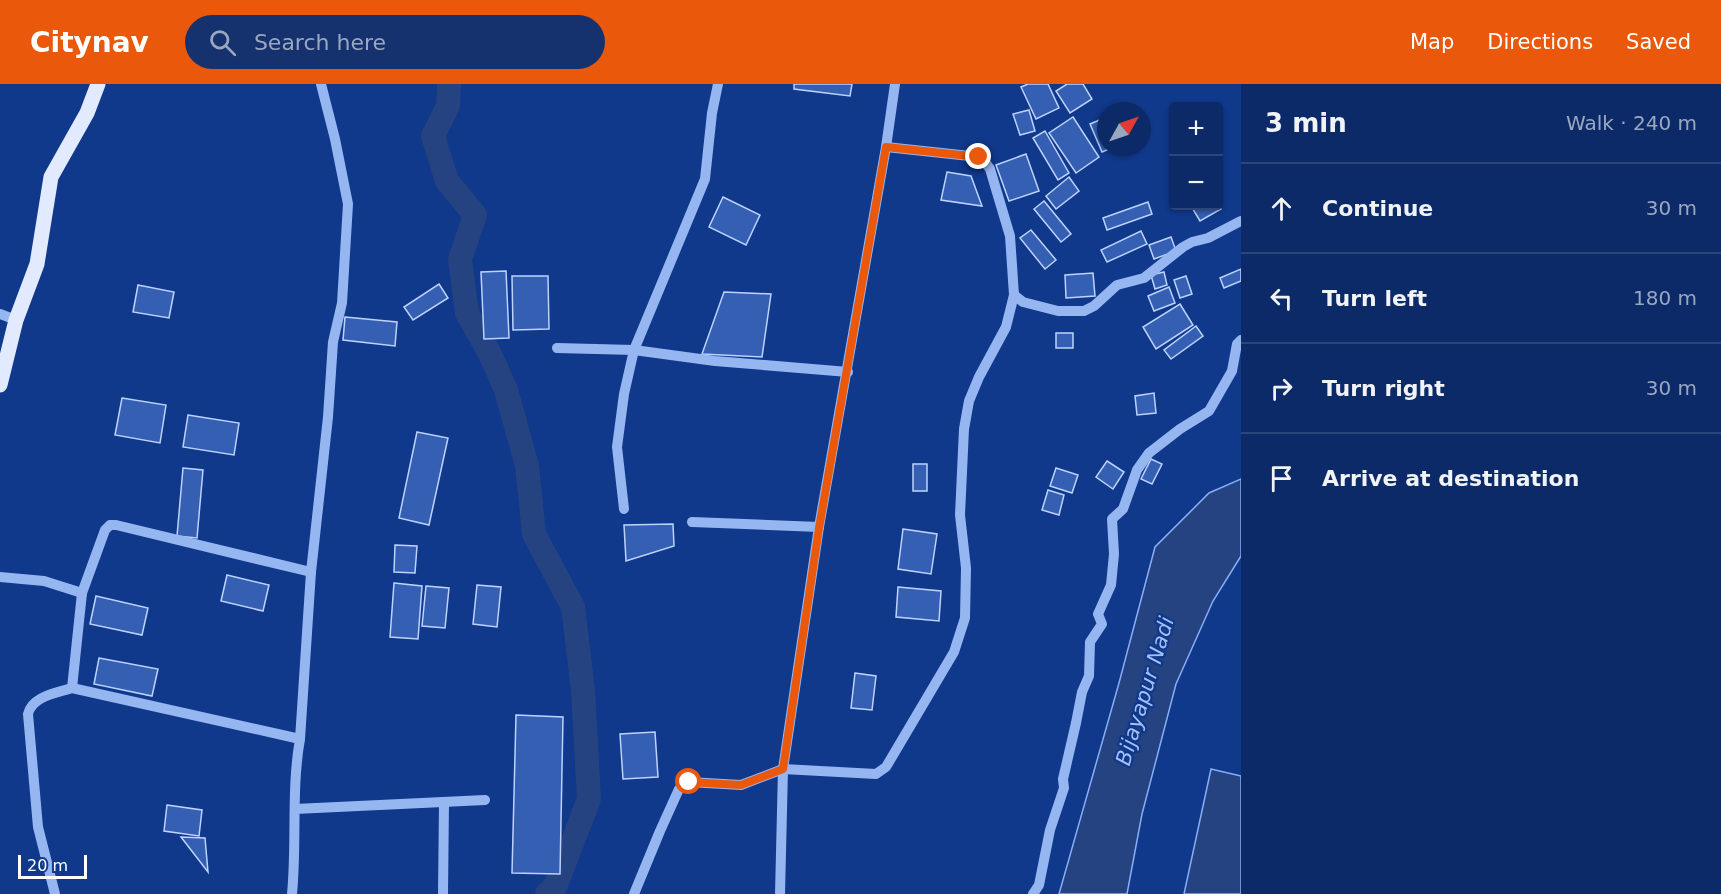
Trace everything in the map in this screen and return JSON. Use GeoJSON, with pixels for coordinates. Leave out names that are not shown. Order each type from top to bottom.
{"type":"FeatureCollection","features":[{"type":"Feature","properties":{"kind":"main road"},"geometry":{"type":"LineString","coordinates":[[0,385],[16,320],[37,264],[51,177],[87,113],[98,84]]}},
{"type":"Feature","properties":{"kind":"street"},"geometry":{"type":"LineString","coordinates":[[292,894],[296,759],[300,739],[311,572],[328,417],[333,342],[342,303],[348,204],[321,84]]}},
{"type":"Feature","properties":{"kind":"street"},"geometry":{"type":"LineString","coordinates":[[624,509],[617,447],[624,394],[634,350],[705,179],[712,112],[718,84]]}},
{"type":"Feature","properties":{"kind":"street"},"geometry":{"type":"LineString","coordinates":[[780,894],[783,769],[819,528],[848,372],[895,84]]}},
{"type":"Feature","properties":{"kind":"street"},"geometry":{"type":"LineString","coordinates":[[634,894],[678,789],[689,782],[741,785],[783,769],[876,774],[886,767],[954,652],[965,618],[966,568],[960,515],[965,420],[969,401],[1006,327],[1014,295],[1010,236],[990,169],[979,157],[886,147]]}},
{"type":"Feature","properties":{"kind":"street"},"geometry":{"type":"LineString","coordinates":[[1014,295],[1023,302],[1058,311],[1084,310],[1094,306],[1117,285],[1144,278],[1183,247],[1208,238],[1241,221]]}},
{"type":"Feature","properties":{"kind":"street"},"geometry":{"type":"LineString","coordinates":[[0,314],[16,320]]}},
{"type":"Feature","properties":{"kind":"street"},"geometry":{"type":"LineString","coordinates":[[1033,894],[1040,885],[1050,830],[1065,788],[1063,779],[1082,692],[1089,676],[1090,642],[1102,624],[1098,614],[1111,585],[1114,554],[1112,519],[1123,508],[1137,470],[1149,453],[1180,429],[1209,411],[1233,371],[1237,344],[1241,340]]}},
{"type":"Feature","properties":{"kind":"street"},"geometry":{"type":"LineString","coordinates":[[557,348],[634,350],[715,361],[848,372]]}},
{"type":"Feature","properties":{"kind":"street"},"geometry":{"type":"LineString","coordinates":[[692,522],[819,528]]}},
{"type":"Feature","properties":{"kind":"street"},"geometry":{"type":"LineString","coordinates":[[72,688],[82,593],[105,530],[110,525],[311,572]]}},
{"type":"Feature","properties":{"kind":"street"},"geometry":{"type":"LineString","coordinates":[[0,577],[44,581],[82,593]]}},
{"type":"Feature","properties":{"kind":"street"},"geometry":{"type":"LineString","coordinates":[[55,894],[39,827],[28,714],[34,701],[72,688],[300,739]]}},
{"type":"Feature","properties":{"kind":"street"},"geometry":{"type":"LineString","coordinates":[[295,809],[485,800]]}},
{"type":"Feature","properties":{"kind":"street"},"geometry":{"type":"LineString","coordinates":[[443,894],[444,802]]}},
{"type":"Feature","properties":{"kind":"water","name":"Bijayapur Nadi"},"geometry":{"type":"Polygon","coordinates":[[[1241,479],[1241,556],[1213,601],[1176,684],[1142,814],[1127,894],[1059,894],[1155,547],[1209,493],[1241,479]]]}},
{"type":"Feature","properties":{"kind":"water"},"geometry":{"type":"Polygon","coordinates":[[[1211,769],[1241,776],[1241,894],[1184,894],[1211,769]]]}},
{"type":"Feature","properties":{"kind":"building"},"geometry":{"type":"Polygon","coordinates":[[[794,84],[852,84],[850,96],[794,89],[794,84]]]}},
{"type":"Feature","properties":{"kind":"building"},"geometry":{"type":"Polygon","coordinates":[[[1028,84],[1048,84],[1059,108],[1036,119],[1021,87],[1028,84]]]}},
{"type":"Feature","properties":{"kind":"building"},"geometry":{"type":"Polygon","coordinates":[[[1067,84],[1083,84],[1092,99],[1070,113],[1056,91],[1067,84]]]}},
{"type":"Feature","properties":{"kind":"building"},"geometry":{"type":"Polygon","coordinates":[[[1029,110],[1035,131],[1020,135],[1013,114],[1029,110]]]}},
{"type":"Feature","properties":{"kind":"building"},"geometry":{"type":"Polygon","coordinates":[[[1073,117],[1099,157],[1076,173],[1049,133],[1073,117]]]}},
{"type":"Feature","properties":{"kind":"building"},"geometry":{"type":"Polygon","coordinates":[[[1097,121],[1097,140],[1090,124],[1097,121]]]}},
{"type":"Feature","properties":{"kind":"building"},"geometry":{"type":"Polygon","coordinates":[[[1045,131],[1069,173],[1058,180],[1033,138],[1045,131]]]}},
{"type":"Feature","properties":{"kind":"building"},"geometry":{"type":"Polygon","coordinates":[[[1026,154],[1039,191],[1009,201],[996,165],[1026,154]]]}},
{"type":"Feature","properties":{"kind":"building"},"geometry":{"type":"Polygon","coordinates":[[[947,172],[971,176],[982,206],[941,200],[947,172]]]}},
{"type":"Feature","properties":{"kind":"building"},"geometry":{"type":"Polygon","coordinates":[[[1069,177],[1079,191],[1056,209],[1046,196],[1069,177]]]}},
{"type":"Feature","properties":{"kind":"building"},"geometry":{"type":"Polygon","coordinates":[[[723,197],[760,215],[746,245],[709,227],[723,197]]]}},
{"type":"Feature","properties":{"kind":"building"},"geometry":{"type":"Polygon","coordinates":[[[1044,201],[1071,234],[1061,242],[1034,209],[1044,201]]]}},
{"type":"Feature","properties":{"kind":"building"},"geometry":{"type":"Polygon","coordinates":[[[1148,202],[1152,214],[1107,230],[1103,218],[1148,202]]]}},
{"type":"Feature","properties":{"kind":"building"},"geometry":{"type":"Polygon","coordinates":[[[1193,210],[1219,210],[1200,221],[1193,210]]]}},
{"type":"Feature","properties":{"kind":"building"},"geometry":{"type":"Polygon","coordinates":[[[1031,230],[1056,260],[1045,269],[1020,238],[1031,230]]]}},
{"type":"Feature","properties":{"kind":"building"},"geometry":{"type":"Polygon","coordinates":[[[1141,231],[1147,244],[1107,262],[1101,250],[1141,231]]]}},
{"type":"Feature","properties":{"kind":"building"},"geometry":{"type":"Polygon","coordinates":[[[1171,237],[1176,251],[1154,259],[1149,245],[1171,237]]]}},
{"type":"Feature","properties":{"kind":"building"},"geometry":{"type":"Polygon","coordinates":[[[1241,269],[1241,281],[1224,288],[1220,278],[1241,269]]]}},
{"type":"Feature","properties":{"kind":"building"},"geometry":{"type":"Polygon","coordinates":[[[506,271],[509,338],[484,339],[481,272],[506,271]]]}},
{"type":"Feature","properties":{"kind":"building"},"geometry":{"type":"Polygon","coordinates":[[[1164,272],[1167,285],[1155,289],[1151,275],[1164,272]]]}},
{"type":"Feature","properties":{"kind":"building"},"geometry":{"type":"Polygon","coordinates":[[[1093,273],[1095,296],[1066,298],[1065,275],[1093,273]]]}},
{"type":"Feature","properties":{"kind":"building"},"geometry":{"type":"Polygon","coordinates":[[[512,276],[548,276],[549,329],[513,330],[512,276]]]}},
{"type":"Feature","properties":{"kind":"building"},"geometry":{"type":"Polygon","coordinates":[[[1186,276],[1192,294],[1180,298],[1174,280],[1186,276]]]}},
{"type":"Feature","properties":{"kind":"building"},"geometry":{"type":"Polygon","coordinates":[[[439,284],[448,298],[413,320],[404,307],[439,284]]]}},
{"type":"Feature","properties":{"kind":"building"},"geometry":{"type":"Polygon","coordinates":[[[138,285],[174,292],[169,318],[133,312],[138,285]]]}},
{"type":"Feature","properties":{"kind":"building"},"geometry":{"type":"Polygon","coordinates":[[[1169,287],[1175,303],[1154,311],[1148,296],[1169,287]]]}},
{"type":"Feature","properties":{"kind":"building"},"geometry":{"type":"Polygon","coordinates":[[[724,292],[771,294],[762,357],[702,354],[724,292]]]}},
{"type":"Feature","properties":{"kind":"building"},"geometry":{"type":"Polygon","coordinates":[[[1180,304],[1193,325],[1156,349],[1143,327],[1180,304]]]}},
{"type":"Feature","properties":{"kind":"building"},"geometry":{"type":"Polygon","coordinates":[[[345,317],[397,322],[395,346],[343,340],[345,317]]]}},
{"type":"Feature","properties":{"kind":"building"},"geometry":{"type":"Polygon","coordinates":[[[1196,326],[1203,336],[1171,359],[1164,350],[1196,326]]]}},
{"type":"Feature","properties":{"kind":"building"},"geometry":{"type":"Polygon","coordinates":[[[1056,333],[1073,333],[1073,348],[1056,348],[1056,333]]]}},
{"type":"Feature","properties":{"kind":"building"},"geometry":{"type":"Polygon","coordinates":[[[1154,393],[1156,413],[1137,415],[1135,396],[1154,393]]]}},
{"type":"Feature","properties":{"kind":"building"},"geometry":{"type":"Polygon","coordinates":[[[122,398],[166,405],[160,443],[115,435],[122,398]]]}},
{"type":"Feature","properties":{"kind":"building"},"geometry":{"type":"Polygon","coordinates":[[[188,415],[239,423],[234,455],[183,447],[188,415]]]}},
{"type":"Feature","properties":{"kind":"building"},"geometry":{"type":"Polygon","coordinates":[[[417,432],[448,438],[429,525],[399,518],[417,432]]]}},
{"type":"Feature","properties":{"kind":"building"},"geometry":{"type":"Polygon","coordinates":[[[1151,459],[1162,464],[1152,484],[1141,479],[1151,459]]]}},
{"type":"Feature","properties":{"kind":"building"},"geometry":{"type":"Polygon","coordinates":[[[1107,461],[1124,472],[1113,489],[1096,477],[1107,461]]]}},
{"type":"Feature","properties":{"kind":"building"},"geometry":{"type":"Polygon","coordinates":[[[913,464],[927,464],[927,491],[913,491],[913,464]]]}},
{"type":"Feature","properties":{"kind":"building"},"geometry":{"type":"Polygon","coordinates":[[[183,468],[203,470],[197,538],[177,536],[183,468]]]}},
{"type":"Feature","properties":{"kind":"building"},"geometry":{"type":"Polygon","coordinates":[[[1056,468],[1078,475],[1072,493],[1050,486],[1056,468]]]}},
{"type":"Feature","properties":{"kind":"building"},"geometry":{"type":"Polygon","coordinates":[[[1048,490],[1064,495],[1059,515],[1042,510],[1048,490]]]}},
{"type":"Feature","properties":{"kind":"building"},"geometry":{"type":"Polygon","coordinates":[[[673,524],[674,546],[626,561],[624,525],[673,524]]]}},
{"type":"Feature","properties":{"kind":"building"},"geometry":{"type":"Polygon","coordinates":[[[903,529],[937,534],[931,574],[898,569],[903,529]]]}},
{"type":"Feature","properties":{"kind":"building"},"geometry":{"type":"Polygon","coordinates":[[[395,545],[417,546],[415,573],[394,572],[395,545]]]}},
{"type":"Feature","properties":{"kind":"building"},"geometry":{"type":"Polygon","coordinates":[[[227,575],[269,585],[263,611],[221,601],[227,575]]]}},
{"type":"Feature","properties":{"kind":"building"},"geometry":{"type":"Polygon","coordinates":[[[394,583],[422,586],[418,639],[390,637],[394,583]]]}},
{"type":"Feature","properties":{"kind":"building"},"geometry":{"type":"Polygon","coordinates":[[[477,585],[501,587],[497,627],[473,624],[477,585]]]}},
{"type":"Feature","properties":{"kind":"building"},"geometry":{"type":"Polygon","coordinates":[[[426,586],[449,588],[445,628],[422,626],[426,586]]]}},
{"type":"Feature","properties":{"kind":"building"},"geometry":{"type":"Polygon","coordinates":[[[898,587],[941,591],[939,621],[896,617],[898,587]]]}},
{"type":"Feature","properties":{"kind":"building"},"geometry":{"type":"Polygon","coordinates":[[[96,596],[148,608],[142,635],[90,624],[96,596]]]}},
{"type":"Feature","properties":{"kind":"building"},"geometry":{"type":"Polygon","coordinates":[[[99,658],[158,669],[152,696],[94,684],[99,658]]]}},
{"type":"Feature","properties":{"kind":"building"},"geometry":{"type":"Polygon","coordinates":[[[855,673],[876,676],[872,710],[851,708],[855,673]]]}},
{"type":"Feature","properties":{"kind":"building"},"geometry":{"type":"Polygon","coordinates":[[[516,715],[563,717],[560,874],[512,873],[516,715]]]}},
{"type":"Feature","properties":{"kind":"building"},"geometry":{"type":"Polygon","coordinates":[[[655,732],[658,777],[623,779],[620,734],[655,732]]]}},
{"type":"Feature","properties":{"kind":"building"},"geometry":{"type":"Polygon","coordinates":[[[167,805],[202,810],[199,836],[164,831],[167,805]]]}},
{"type":"Feature","properties":{"kind":"building"},"geometry":{"type":"Polygon","coordinates":[[[181,837],[205,838],[208,872],[181,837]]]}},
{"type":"Feature","properties":{"kind":"waterway"},"geometry":{"type":"LineString","coordinates":[[449,84],[448,106],[433,136],[447,181],[475,215],[460,259],[467,313],[490,354],[506,390],[527,466],[534,534],[573,607],[583,690],[589,799],[556,885],[547,894]]}},
{"type":"Feature","properties":{"kind":"route"},"geometry":{"type":"LineString","coordinates":[[689,782],[741,785],[783,769],[819,528],[886,147],[979,157]]}}]}
